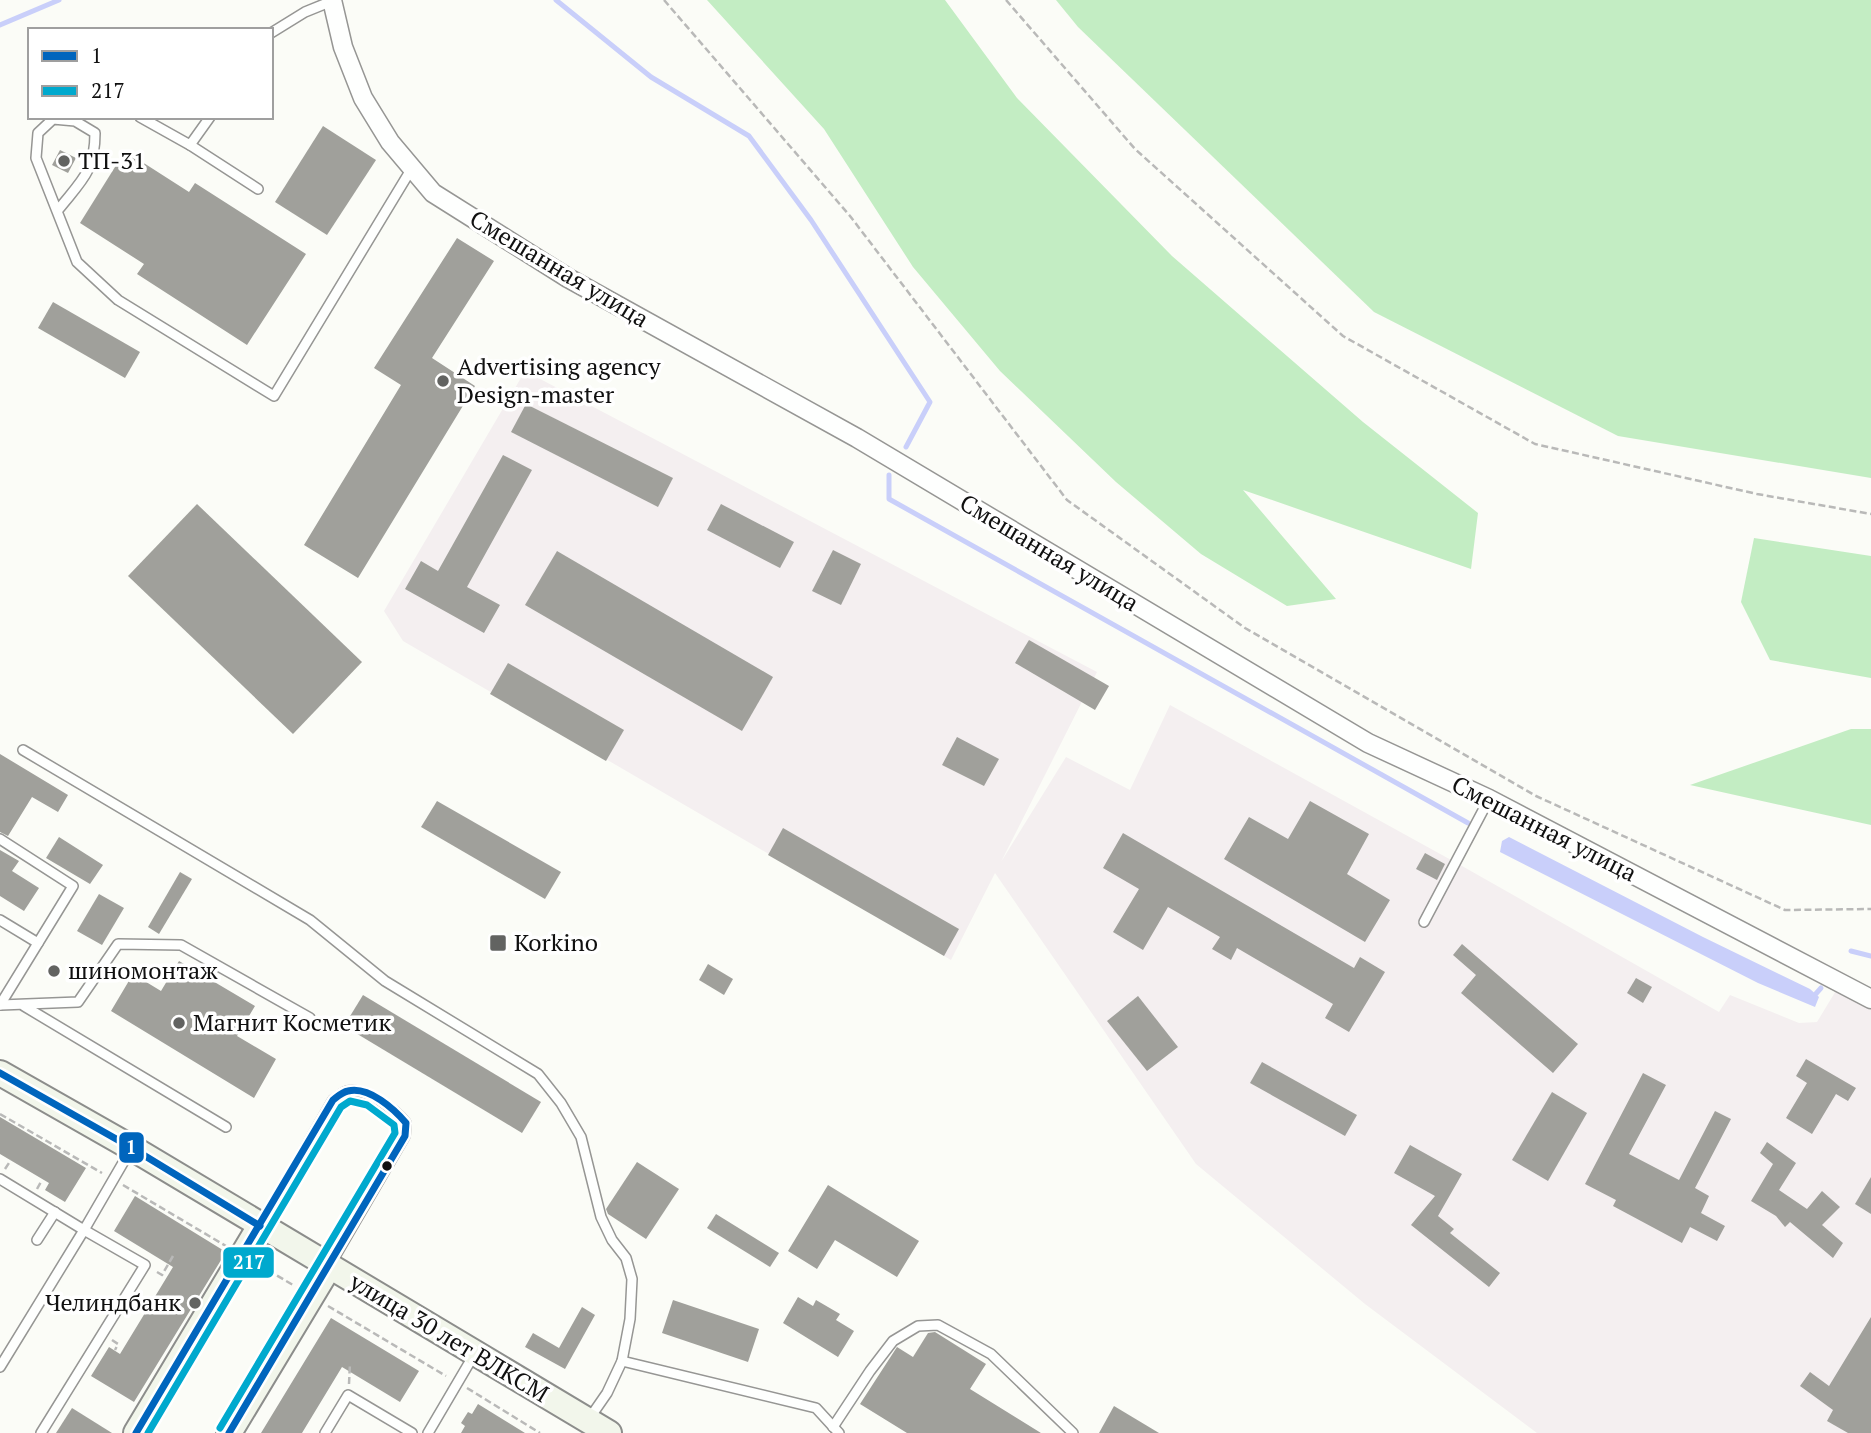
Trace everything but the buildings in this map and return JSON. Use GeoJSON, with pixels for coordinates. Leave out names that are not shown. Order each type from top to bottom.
{"type":"FeatureCollection","features":[{"type":"Feature","properties":{"kind":"main road","name":"улица 30 лет ВЛКСМ"},"geometry":{"type":"LineString","coordinates":[[0,1073],[132,1147],[603,1430]]}},
{"type":"Feature","properties":{"kind":"main road"},"geometry":{"type":"LineString","coordinates":[[135,1433],[260,1226]]}},
{"type":"Feature","properties":{"kind":"main road"},"geometry":{"type":"LineString","coordinates":[[229,1433],[329,1267]]}},
{"type":"Feature","properties":{"kind":"street","name":"Смешанная улица"},"geometry":{"type":"LineString","coordinates":[[332,1],[343,47],[363,97],[390,142],[433,193],[568,278],[857,438],[1368,743],[1489,799],[1871,999]]}},
{"type":"Feature","properties":{"kind":"lane"},"geometry":{"type":"LineString","coordinates":[[273,32],[305,12],[332,1]]}},
{"type":"Feature","properties":{"kind":"lane"},"geometry":{"type":"LineString","coordinates":[[58,210],[89,171],[95,152],[95,132],[75,121],[53,119],[38,133],[36,158],[77,262],[118,300],[275,396],[412,168]]}},
{"type":"Feature","properties":{"kind":"lane"},"geometry":{"type":"LineString","coordinates":[[144,119],[258,189]]}},
{"type":"Feature","properties":{"kind":"lane"},"geometry":{"type":"LineString","coordinates":[[190,145],[210,119]]}},
{"type":"Feature","properties":{"kind":"lane"},"geometry":{"type":"LineString","coordinates":[[23,750],[310,920],[385,981],[538,1074],[561,1103],[581,1137],[601,1216],[612,1240],[626,1258],[632,1279],[632,1298],[622,1361],[607,1392],[603,1430]]}},
{"type":"Feature","properties":{"kind":"lane"},"geometry":{"type":"LineString","coordinates":[[1424,922],[1489,799]]}},
{"type":"Feature","properties":{"kind":"lane"},"geometry":{"type":"LineString","coordinates":[[0,839],[73,886],[1,1005]]}},
{"type":"Feature","properties":{"kind":"lane"},"geometry":{"type":"LineString","coordinates":[[0,920],[38,943]]}},
{"type":"Feature","properties":{"kind":"lane"},"geometry":{"type":"LineString","coordinates":[[1,1005],[78,1002],[118,944],[181,944],[310,1018]]}},
{"type":"Feature","properties":{"kind":"lane"},"geometry":{"type":"LineString","coordinates":[[22,1005],[226,1127]]}},
{"type":"Feature","properties":{"kind":"lane"},"geometry":{"type":"LineString","coordinates":[[260,1226],[334,1100],[347,1091],[362,1091],[397,1112],[406,1123],[405,1136],[329,1267]]}},
{"type":"Feature","properties":{"kind":"lane"},"geometry":{"type":"LineString","coordinates":[[0,1367],[132,1147]]}},
{"type":"Feature","properties":{"kind":"lane"},"geometry":{"type":"LineString","coordinates":[[0,1179],[145,1265],[41,1433]]}},
{"type":"Feature","properties":{"kind":"lane"},"geometry":{"type":"LineString","coordinates":[[37,1240],[55,1212]]}},
{"type":"Feature","properties":{"kind":"lane"},"geometry":{"type":"LineString","coordinates":[[622,1361],[816,1408],[836,1430],[870,1371],[893,1341],[918,1326],[938,1325],[991,1354],[1073,1433]]}},
{"type":"Feature","properties":{"kind":"lane"},"geometry":{"type":"LineString","coordinates":[[428,1433],[475,1352]]}},
{"type":"Feature","properties":{"kind":"lane"},"geometry":{"type":"LineString","coordinates":[[325,1433],[348,1395],[412,1433]]}},
{"type":"Feature","properties":{"kind":"path"},"geometry":{"type":"LineString","coordinates":[[664,0],[850,216],[1067,500],[1245,628],[1536,796],[1785,909],[1871,909]]}},
{"type":"Feature","properties":{"kind":"path"},"geometry":{"type":"LineString","coordinates":[[1006,0],[1135,149],[1343,336],[1535,444],[1757,494],[1871,514]]}},
{"type":"Feature","properties":{"kind":"path"},"geometry":{"type":"LineString","coordinates":[[243,1255],[540,1433]]}},
{"type":"Feature","properties":{"kind":"path"},"geometry":{"type":"LineString","coordinates":[[145,1265],[162,1275],[173,1256]]}},
{"type":"Feature","properties":{"kind":"path"},"geometry":{"type":"LineString","coordinates":[[348,1395],[350,1363]]}},
{"type":"Feature","properties":{"kind":"path"},"geometry":{"type":"LineString","coordinates":[[512,1425],[516,1418]]}},
{"type":"Feature","properties":{"kind":"shaded area"},"geometry":{"type":"Polygon","coordinates":[[[525,371],[1097,672],[1001,862],[1066,757],[1130,790],[1170,705],[1719,1012],[1730,995],[1799,1023],[1817,1022],[1837,989],[1871,1008],[1871,1433],[1537,1433],[1365,1304],[1196,1164],[995,873],[951,960],[403,641],[384,611],[525,371]]]}},
{"type":"Feature","properties":{"kind":"green space"},"geometry":{"type":"Polygon","coordinates":[[[707,0],[945,0],[1017,98],[1172,256],[1363,422],[1478,513],[1471,569],[1243,490],[1336,599],[1287,606],[1201,554],[1116,482],[1000,371],[913,267],[824,129],[707,0]]]}},
{"type":"Feature","properties":{"kind":"green space"},"geometry":{"type":"Polygon","coordinates":[[[1056,0],[1871,0],[1871,478],[1618,436],[1374,312],[1078,27],[1056,0]]]}},
{"type":"Feature","properties":{"kind":"green space"},"geometry":{"type":"Polygon","coordinates":[[[1754,538],[1871,556],[1871,678],[1770,660],[1741,602],[1754,538]]]}},
{"type":"Feature","properties":{"kind":"green space"},"geometry":{"type":"Polygon","coordinates":[[[1851,729],[1871,729],[1871,825],[1690,785],[1851,729]]]}},
{"type":"Feature","properties":{"kind":"water"},"geometry":{"type":"Polygon","coordinates":[[[1509,837],[1810,989],[1819,997],[1815,1007],[1758,983],[1500,852],[1502,841],[1509,837]]]}},
{"type":"Feature","properties":{"kind":"waterway"},"geometry":{"type":"LineString","coordinates":[[0,25],[59,0]]}},
{"type":"Feature","properties":{"kind":"waterway"},"geometry":{"type":"LineString","coordinates":[[556,0],[651,77],[749,136],[811,220],[930,402],[906,447]]}},
{"type":"Feature","properties":{"kind":"waterway"},"geometry":{"type":"LineString","coordinates":[[889,475],[889,499],[1468,823]]}},
{"type":"Feature","properties":{"kind":"waterway"},"geometry":{"type":"LineString","coordinates":[[1851,951],[1871,956]]}},
{"type":"Feature","properties":{"kind":"waterway"},"geometry":{"type":"LineString","coordinates":[[1813,997],[1821,988]]}},
{"type":"Feature","properties":{"kind":"transit line","name":"1"},"geometry":{"type":"LineString","coordinates":[[0,1073],[132,1148],[260,1226]]}},
{"type":"Feature","properties":{"kind":"transit line","name":"1"},"geometry":{"type":"LineString","coordinates":[[136,1433],[333,1100],[348,1091],[356,1090],[372,1095],[388,1105],[406,1123],[405,1136],[229,1433]]}},
{"type":"Feature","properties":{"kind":"transit line","name":"217"},"geometry":{"type":"LineString","coordinates":[[148,1433],[341,1107],[350,1101],[367,1105],[394,1125],[395,1133],[220,1428]]}},
{"type":"Feature","properties":{"kind":"place","name":"ТП-31"},"geometry":{"type":"Point","coordinates":[64,161]}},
{"type":"Feature","properties":{"kind":"place","name":"Advertising agency Design-master"},"geometry":{"type":"Point","coordinates":[443,381]}},
{"type":"Feature","properties":{"kind":"place","name":"Korkino"},"geometry":{"type":"Point","coordinates":[498,943]}},
{"type":"Feature","properties":{"kind":"place","name":"шиномонтаж"},"geometry":{"type":"Point","coordinates":[54,971]}},
{"type":"Feature","properties":{"kind":"place","name":"Магнит Косметик"},"geometry":{"type":"Point","coordinates":[179,1023]}},
{"type":"Feature","properties":{"kind":"place","name":"Челиндбанк"},"geometry":{"type":"Point","coordinates":[195,1303]}}]}
